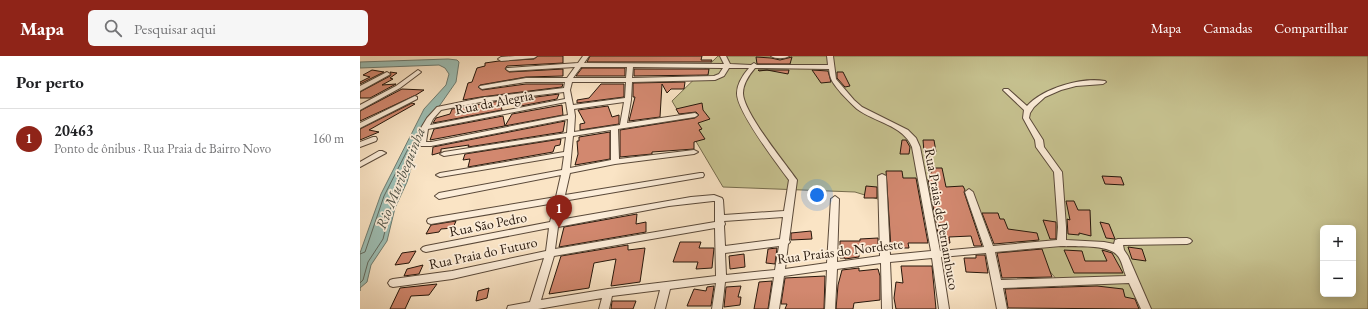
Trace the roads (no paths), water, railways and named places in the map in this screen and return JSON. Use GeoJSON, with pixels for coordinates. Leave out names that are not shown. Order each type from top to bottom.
{"type":"FeatureCollection","features":[{"type":"Feature","properties":{"kind":"street"},"geometry":{"type":"LineString","coordinates":[[501,59],[534,56]]}},
{"type":"Feature","properties":{"kind":"street"},"geometry":{"type":"LineString","coordinates":[[534,308],[550,253],[554,224],[569,153],[572,116],[566,90],[569,79],[586,56]]}},
{"type":"Feature","properties":{"kind":"street"},"geometry":{"type":"LineString","coordinates":[[482,87],[526,80],[629,80],[719,77],[724,74],[727,65],[723,56]]}},
{"type":"Feature","properties":{"kind":"street"},"geometry":{"type":"LineString","coordinates":[[774,56],[786,56]]}},
{"type":"Feature","properties":{"kind":"street","name":"Rua Praias de Pernambuco"},"geometry":{"type":"LineString","coordinates":[[830,56],[833,79],[860,108],[892,124],[905,132],[913,140],[916,147],[936,254],[944,309]]}},
{"type":"Feature","properties":{"kind":"street"},"geometry":{"type":"LineString","coordinates":[[509,69],[579,65],[831,66]]}},
{"type":"Feature","properties":{"kind":"street"},"geometry":{"type":"LineString","coordinates":[[754,65],[744,77],[740,96],[747,112],[793,180],[774,309]]}},
{"type":"Feature","properties":{"kind":"street"},"geometry":{"type":"LineString","coordinates":[[623,126],[628,100],[630,66]]}},
{"type":"Feature","properties":{"kind":"street"},"geometry":{"type":"LineString","coordinates":[[360,108],[398,87],[418,72]]}},
{"type":"Feature","properties":{"kind":"street"},"geometry":{"type":"LineString","coordinates":[[360,89],[387,74]]}},
{"type":"Feature","properties":{"kind":"street"},"geometry":{"type":"LineString","coordinates":[[1061,243],[1062,227],[1058,172],[1040,146],[1039,140],[1026,118],[1028,110],[1043,95],[1058,88],[1103,82]]}},
{"type":"Feature","properties":{"kind":"street"},"geometry":{"type":"LineString","coordinates":[[566,90],[481,100],[439,108],[430,118],[425,128],[422,140],[424,144],[431,144],[572,116]]}},
{"type":"Feature","properties":{"kind":"street"},"geometry":{"type":"LineString","coordinates":[[1006,90],[1028,110]]}},
{"type":"Feature","properties":{"kind":"street"},"geometry":{"type":"LineString","coordinates":[[360,126],[415,98]]}},
{"type":"Feature","properties":{"kind":"street","name":"Rua da Alegria"},"geometry":{"type":"LineString","coordinates":[[425,128],[568,100]]}},
{"type":"Feature","properties":{"kind":"street"},"geometry":{"type":"LineString","coordinates":[[571,107],[628,100]]}},
{"type":"Feature","properties":{"kind":"street"},"geometry":{"type":"LineString","coordinates":[[444,154],[695,115]]}},
{"type":"Feature","properties":{"kind":"street"},"geometry":{"type":"LineString","coordinates":[[614,128],[615,162]]}},
{"type":"Feature","properties":{"kind":"street"},"geometry":{"type":"LineString","coordinates":[[360,145],[373,138]]}},
{"type":"Feature","properties":{"kind":"street"},"geometry":{"type":"LineString","coordinates":[[439,196],[615,162],[694,152]]}},
{"type":"Feature","properties":{"kind":"street"},"geometry":{"type":"LineString","coordinates":[[360,165],[382,153]]}},
{"type":"Feature","properties":{"kind":"street"},"geometry":{"type":"LineString","coordinates":[[440,175],[569,153]]}},
{"type":"Feature","properties":{"kind":"street"},"geometry":{"type":"LineString","coordinates":[[431,221],[700,175]]}},
{"type":"Feature","properties":{"kind":"street"},"geometry":{"type":"LineString","coordinates":[[882,176],[887,309]]}},
{"type":"Feature","properties":{"kind":"street"},"geometry":{"type":"LineString","coordinates":[[969,192],[990,250],[1002,309]]}},
{"type":"Feature","properties":{"kind":"street","name":"Rua São Pedro"},"geometry":{"type":"LineString","coordinates":[[426,250],[531,230],[554,224],[672,203],[710,198],[718,199],[720,203],[721,221]]}},
{"type":"Feature","properties":{"kind":"street"},"geometry":{"type":"LineString","coordinates":[[830,309],[835,199]]}},
{"type":"Feature","properties":{"kind":"street","name":"Rua Praia do Futuro"},"geometry":{"type":"LineString","coordinates":[[393,283],[452,275],[550,253],[721,221],[788,214]]}},
{"type":"Feature","properties":{"kind":"street"},"geometry":{"type":"LineString","coordinates":[[717,309],[721,279],[721,221]]}},
{"type":"Feature","properties":{"kind":"street"},"geometry":{"type":"LineString","coordinates":[[1146,309],[1120,251],[1118,242],[1187,241]]}},
{"type":"Feature","properties":{"kind":"street"},"geometry":{"type":"LineString","coordinates":[[721,250],[784,242]]}},
{"type":"Feature","properties":{"kind":"street","name":"Rua Praias do Nordeste"},"geometry":{"type":"LineString","coordinates":[[512,309],[534,308],[666,285],[936,254],[1061,243],[1104,245],[1116,248],[1120,251]]}},
{"type":"Feature","properties":{"kind":"street"},"geometry":{"type":"LineString","coordinates":[[998,284],[1132,279]]}},
{"type":"Feature","properties":{"kind":"street"},"geometry":{"type":"LineString","coordinates":[[660,309],[666,285]]}},
{"type":"Feature","properties":{"kind":"street"},"geometry":{"type":"LineString","coordinates":[[604,309],[608,294]]}},
{"type":"Feature","properties":{"kind":"water","name":"Rio Muribequinha"},"geometry":{"type":"Polygon","coordinates":[[[457,60],[459,62],[456,82],[440,105],[432,113],[423,128],[407,182],[395,208],[387,241],[371,265],[367,282],[360,288],[360,253],[381,194],[424,109],[446,85],[449,74],[445,68],[439,65],[360,68],[360,62],[457,60]]]}},
{"type":"Feature","properties":{"kind":"place","name":"20463"},"geometry":{"type":"Point","coordinates":[559,228]}}]}
